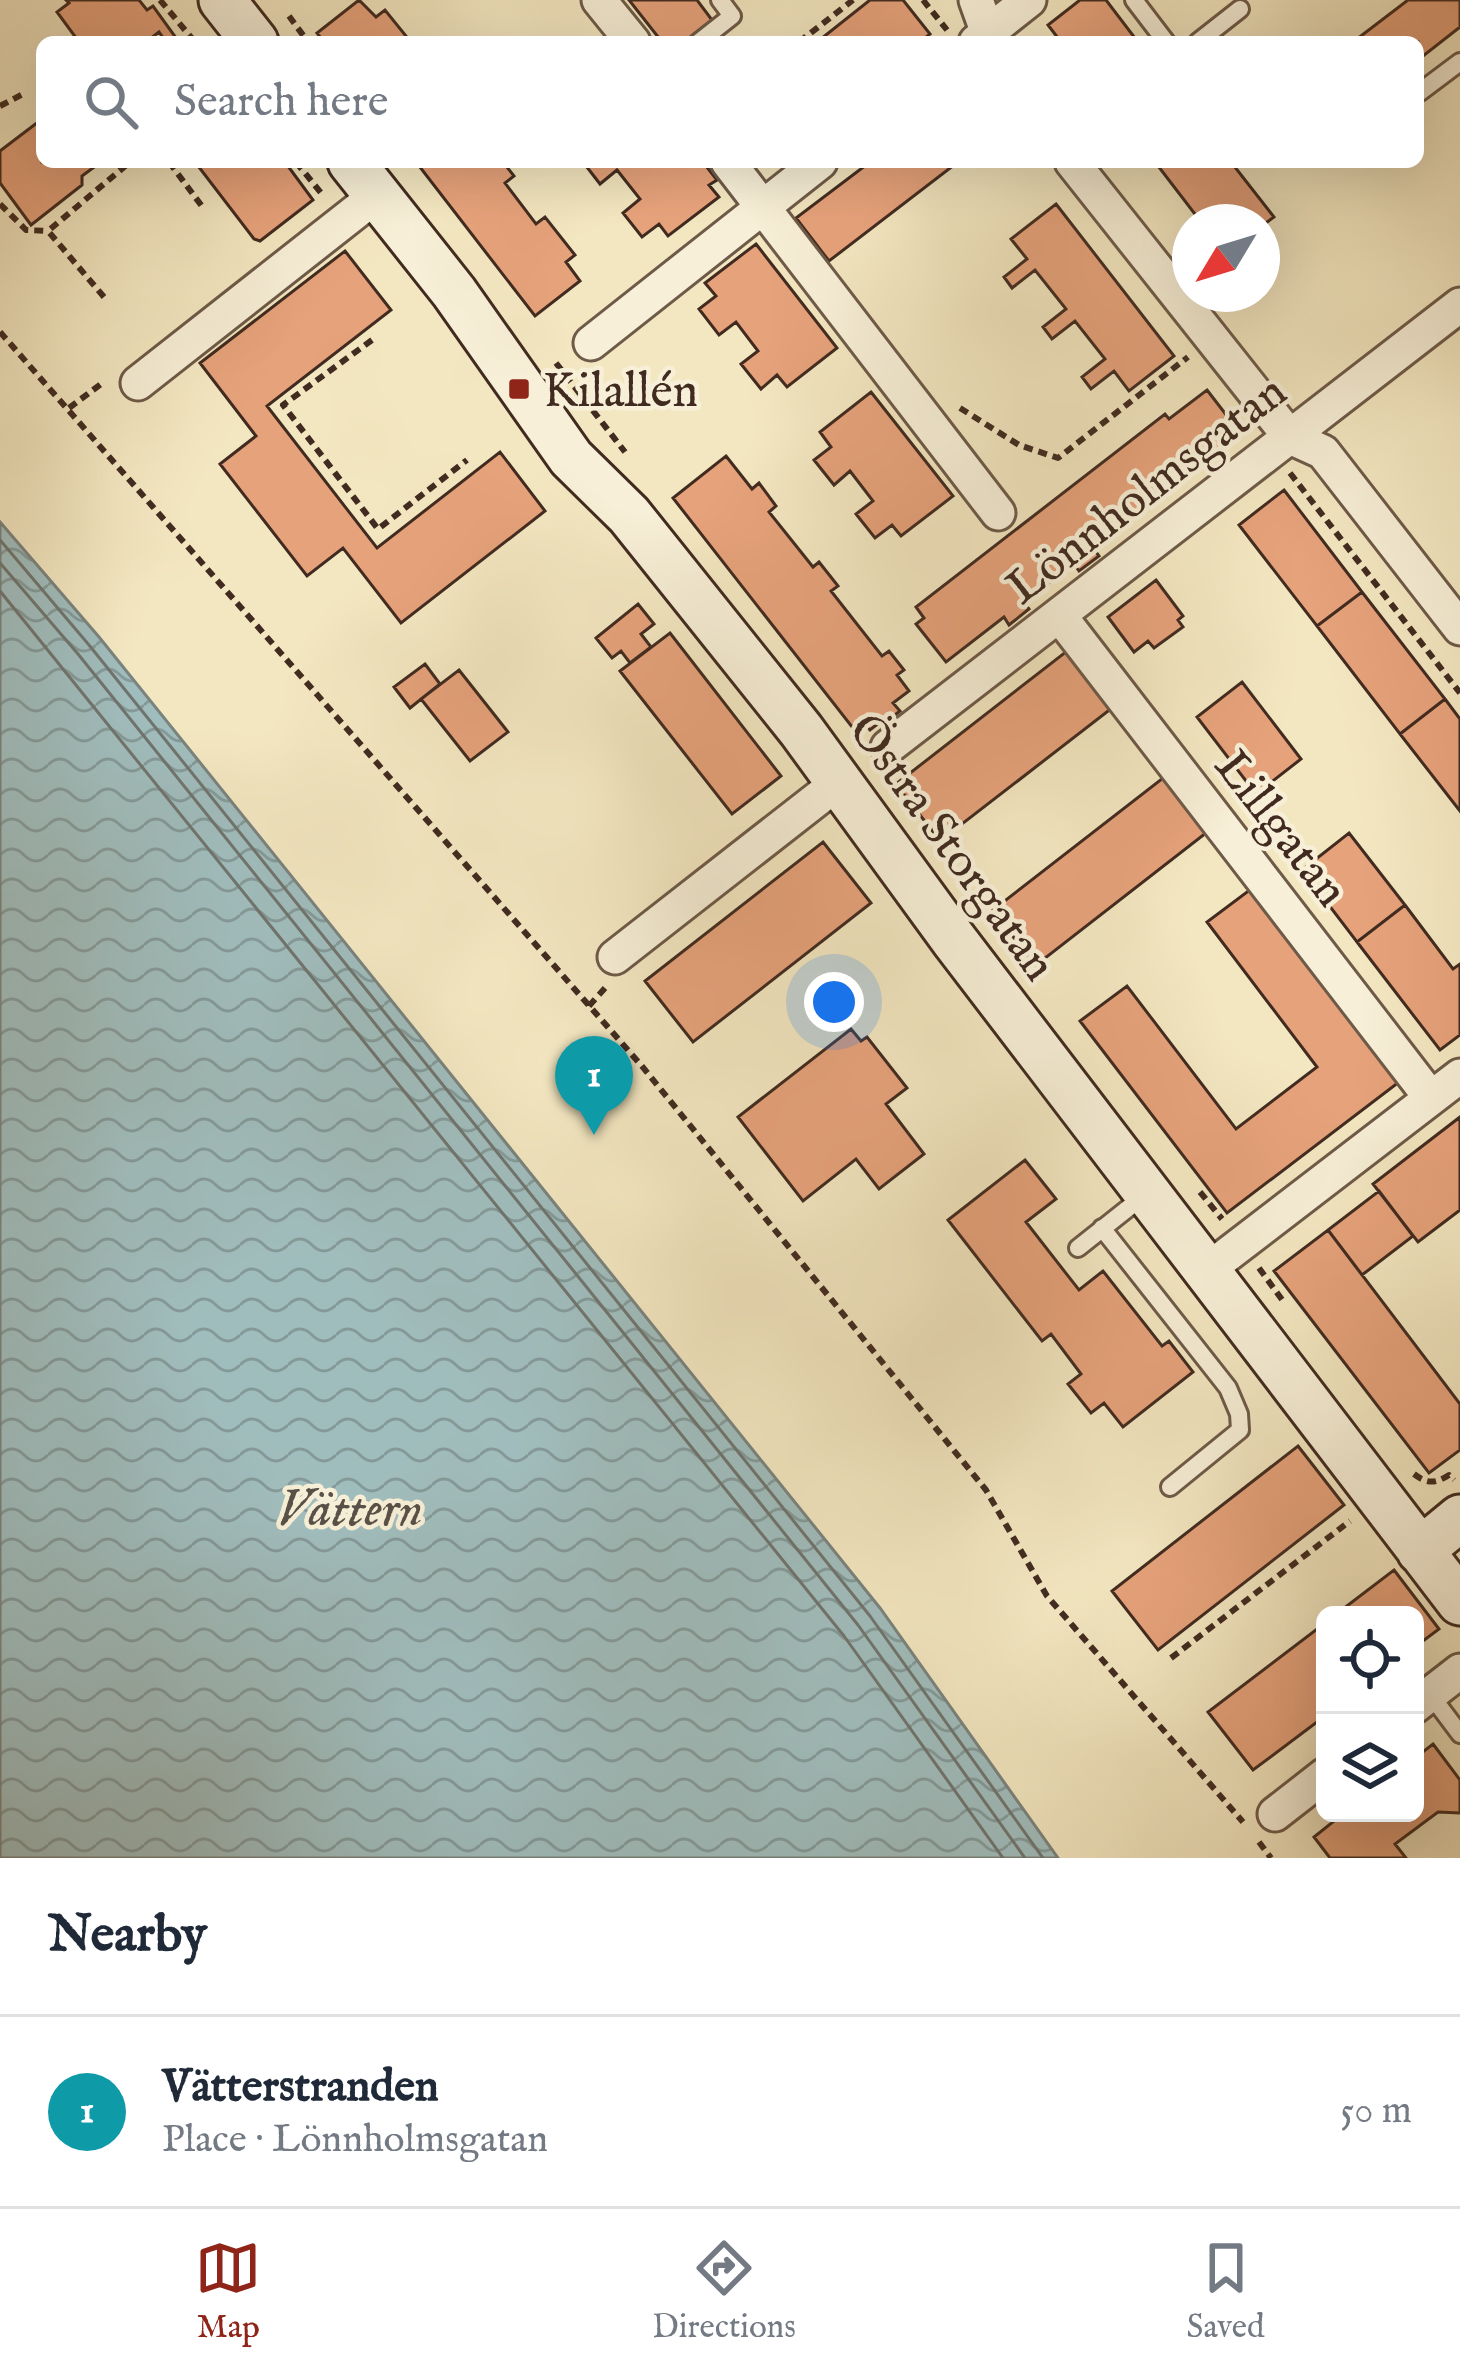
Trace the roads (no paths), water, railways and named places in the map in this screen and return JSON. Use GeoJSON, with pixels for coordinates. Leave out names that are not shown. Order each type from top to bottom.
{"type":"FeatureCollection","features":[{"type":"Feature","properties":{"kind":"street"},"geometry":{"type":"LineString","coordinates":[[222,0],[271,28]]}},
{"type":"Feature","properties":{"kind":"street"},"geometry":{"type":"LineString","coordinates":[[599,0],[628,36]]}},
{"type":"Feature","properties":{"kind":"street"},"geometry":{"type":"LineString","coordinates":[[983,29],[1029,0]]}},
{"type":"Feature","properties":{"kind":"street"},"geometry":{"type":"LineString","coordinates":[[733,168],[998,513]]}},
{"type":"Feature","properties":{"kind":"street"},"geometry":{"type":"LineString","coordinates":[[591,343],[812,168]]}},
{"type":"Feature","properties":{"kind":"street"},"geometry":{"type":"LineString","coordinates":[[1077,168],[1290,437],[1323,452],[1460,628]]}},
{"type":"Feature","properties":{"kind":"street"},"geometry":{"type":"LineString","coordinates":[[138,383],[364,178]]}},
{"type":"Feature","properties":{"kind":"street","name":"Östra Storgatan"},"geometry":{"type":"LineString","coordinates":[[364,178],[454,292],[550,432],[629,515],[839,782],[1460,1602]]}},
{"type":"Feature","properties":{"kind":"street","name":"Lönnholmsgatan"},"geometry":{"type":"LineString","coordinates":[[888,747],[1460,305]]}},
{"type":"Feature","properties":{"kind":"street","name":"Lillgatan"},"geometry":{"type":"LineString","coordinates":[[1059,615],[1431,1098]]}},
{"type":"Feature","properties":{"kind":"street"},"geometry":{"type":"LineString","coordinates":[[615,957],[839,782]]}},
{"type":"Feature","properties":{"kind":"street"},"geometry":{"type":"LineString","coordinates":[[1206,1271],[1460,1076]]}},
{"type":"Feature","properties":{"kind":"street"},"geometry":{"type":"LineString","coordinates":[[1420,1551],[1460,1517]]}},
{"type":"Feature","properties":{"kind":"street"},"geometry":{"type":"LineString","coordinates":[[1424,1699],[1460,1671]]}},
{"type":"Feature","properties":{"kind":"street"},"geometry":{"type":"LineString","coordinates":[[1275,1814],[1316,1782]]}},
{"type":"Feature","properties":{"kind":"lane"},"geometry":{"type":"LineString","coordinates":[[707,36],[732,16],[720,0]]}},
{"type":"Feature","properties":{"kind":"lane"},"geometry":{"type":"LineString","coordinates":[[1134,0],[1161,36]]}},
{"type":"Feature","properties":{"kind":"lane"},"geometry":{"type":"LineString","coordinates":[[1206,36],[1240,9]]}},
{"type":"Feature","properties":{"kind":"lane"},"geometry":{"type":"LineString","coordinates":[[1424,89],[1460,62]]}},
{"type":"Feature","properties":{"kind":"lane"},"geometry":{"type":"LineString","coordinates":[[1078,1248],[1147,1194]]}},
{"type":"Feature","properties":{"kind":"lane"},"geometry":{"type":"LineString","coordinates":[[1102,1228],[1228,1388],[1239,1414],[1240,1430],[1229,1443],[1170,1487]]}},
{"type":"Feature","properties":{"kind":"lane"},"geometry":{"type":"LineString","coordinates":[[1424,1701],[1460,1734]]}},
{"type":"Feature","properties":{"kind":"water","name":"Vättern"},"geometry":{"type":"Polygon","coordinates":[[[0,522],[99,637],[880,1608],[1058,1858],[0,1858],[0,522]]]}},
{"type":"Feature","properties":{"kind":"place","name":"Kilallén"},"geometry":{"type":"Point","coordinates":[519,389]}},
{"type":"Feature","properties":{"kind":"place","name":"Vätterstranden"},"geometry":{"type":"Point","coordinates":[594,1135]}}]}
